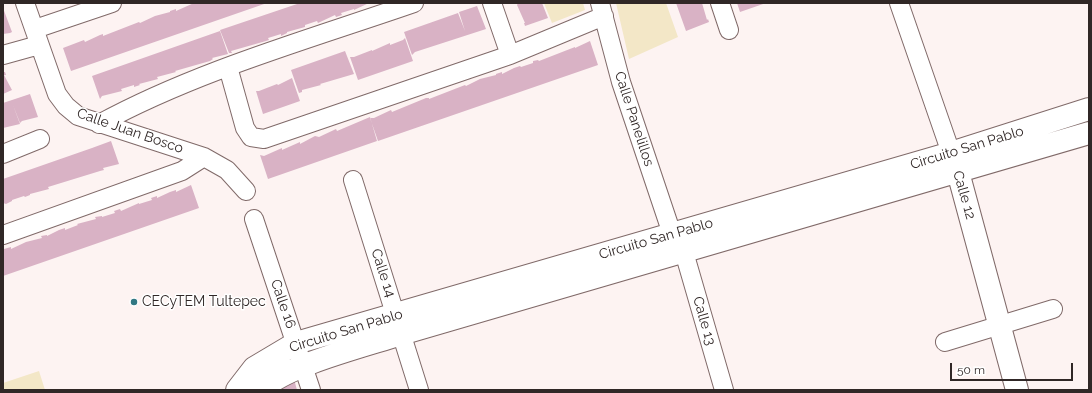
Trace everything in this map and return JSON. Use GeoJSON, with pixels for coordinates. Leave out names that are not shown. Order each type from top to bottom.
{"type":"FeatureCollection","features":[{"type":"Feature","properties":{"kind":"main road","name":"Circuito San Pablo"},"geometry":{"type":"LineString","coordinates":[[237,390],[254,368],[296,343],[399,324],[684,252],[955,163],[1089,109]]}},
{"type":"Feature","properties":{"kind":"main road","name":"Circuito San Pablo"},"geometry":{"type":"LineString","coordinates":[[262,390],[267,384],[281,375],[399,324],[672,234],[955,163],[1089,133]]}},
{"type":"Feature","properties":{"kind":"main road","name":"Calle 12"},"geometry":{"type":"LineString","coordinates":[[955,163],[1017,390]]}},
{"type":"Feature","properties":{"kind":"street","name":"Calle Juan Bosco"},"geometry":{"type":"LineString","coordinates":[[26,3],[57,94],[66,106],[78,116],[99,124],[204,157],[227,170],[246,191]]}},
{"type":"Feature","properties":{"kind":"street"},"geometry":{"type":"LineString","coordinates":[[3,55],[37,37],[112,3]]}},
{"type":"Feature","properties":{"kind":"street"},"geometry":{"type":"LineString","coordinates":[[99,124],[126,109],[228,67],[414,3]]}},
{"type":"Feature","properties":{"kind":"street"},"geometry":{"type":"LineString","coordinates":[[492,3],[510,55]]}},
{"type":"Feature","properties":{"kind":"street"},"geometry":{"type":"LineString","coordinates":[[720,3],[730,30]]}},
{"type":"Feature","properties":{"kind":"street","name":"Calle 12"},"geometry":{"type":"LineString","coordinates":[[899,3],[955,163]]}},
{"type":"Feature","properties":{"kind":"street"},"geometry":{"type":"LineString","coordinates":[[228,67],[245,128],[251,137],[264,139],[510,55],[602,10]]}},
{"type":"Feature","properties":{"kind":"street","name":"Calle Panelillos"},"geometry":{"type":"LineString","coordinates":[[602,10],[621,82],[672,234]]}},
{"type":"Feature","properties":{"kind":"street"},"geometry":{"type":"LineString","coordinates":[[3,154],[40,139]]}},
{"type":"Feature","properties":{"kind":"street"},"geometry":{"type":"LineString","coordinates":[[3,235],[182,171],[204,157]]}},
{"type":"Feature","properties":{"kind":"street","name":"Calle 14"},"geometry":{"type":"LineString","coordinates":[[353,180],[419,390]]}},
{"type":"Feature","properties":{"kind":"street","name":"Calle 16"},"geometry":{"type":"LineString","coordinates":[[254,219],[311,390]]}},
{"type":"Feature","properties":{"kind":"street","name":"Calle 13"},"geometry":{"type":"LineString","coordinates":[[684,252],[724,390]]}},
{"type":"Feature","properties":{"kind":"street"},"geometry":{"type":"LineString","coordinates":[[945,342],[1054,309]]}},
{"type":"Feature","properties":{"kind":"shaded area"},"geometry":{"type":"Polygon","coordinates":[[[544,3],[583,3],[585,10],[552,23],[544,3]]]}},
{"type":"Feature","properties":{"kind":"shaded area"},"geometry":{"type":"Polygon","coordinates":[[[616,3],[666,3],[678,37],[629,59],[616,3]]]}},
{"type":"Feature","properties":{"kind":"shaded area"},"geometry":{"type":"Polygon","coordinates":[[[39,371],[45,390],[3,390],[3,383],[39,371]]]}},
{"type":"Feature","properties":{"kind":"building"},"geometry":{"type":"Polygon","coordinates":[[[194,3],[267,3],[71,71],[63,48],[84,40],[85,42],[103,34],[103,36],[176,9],[176,11],[194,3]]]}},
{"type":"Feature","properties":{"kind":"building"},"geometry":{"type":"Polygon","coordinates":[[[300,3],[369,3],[354,10],[341,13],[342,15],[336,17],[335,15],[318,23],[317,21],[305,25],[305,27],[287,32],[281,36],[281,34],[268,38],[269,40],[231,51],[232,53],[229,53],[220,30],[300,3]]]}},
{"type":"Feature","properties":{"kind":"building"},"geometry":{"type":"Polygon","coordinates":[[[518,3],[542,3],[548,18],[525,26],[517,5],[518,3]]]}},
{"type":"Feature","properties":{"kind":"building"},"geometry":{"type":"Polygon","coordinates":[[[676,3],[702,3],[709,22],[686,31],[676,3]]]}},
{"type":"Feature","properties":{"kind":"building"},"geometry":{"type":"Polygon","coordinates":[[[737,3],[766,3],[740,12],[737,3]]]}},
{"type":"Feature","properties":{"kind":"building"},"geometry":{"type":"Polygon","coordinates":[[[477,6],[486,29],[415,52],[412,55],[404,32],[458,13],[465,31],[459,12],[477,6]]]}},
{"type":"Feature","properties":{"kind":"building"},"geometry":{"type":"Polygon","coordinates":[[[3,8],[12,32],[3,34],[3,8]]]}},
{"type":"Feature","properties":{"kind":"building"},"geometry":{"type":"Polygon","coordinates":[[[220,31],[228,54],[157,77],[158,79],[139,84],[140,85],[134,87],[134,85],[121,89],[122,91],[102,96],[100,99],[92,76],[220,31]]]}},
{"type":"Feature","properties":{"kind":"building"},"geometry":{"type":"Polygon","coordinates":[[[405,38],[413,61],[358,80],[350,57],[372,51],[390,43],[390,45],[405,38]]]}},
{"type":"Feature","properties":{"kind":"building"},"geometry":{"type":"Polygon","coordinates":[[[590,41],[598,65],[378,141],[370,118],[374,118],[391,110],[392,112],[426,98],[429,99],[465,85],[466,86],[480,79],[502,72],[502,74],[514,68],[533,63],[533,61],[539,61],[590,41]]]}},
{"type":"Feature","properties":{"kind":"building"},"geometry":{"type":"Polygon","coordinates":[[[345,51],[354,74],[302,90],[302,92],[299,93],[291,70],[345,51]]]}},
{"type":"Feature","properties":{"kind":"building"},"geometry":{"type":"Polygon","coordinates":[[[3,72],[5,72],[6,75],[4,75],[12,90],[3,94],[3,72]]]}},
{"type":"Feature","properties":{"kind":"building"},"geometry":{"type":"Polygon","coordinates":[[[292,78],[300,101],[263,114],[256,91],[277,84],[278,85],[292,78]]]}},
{"type":"Feature","properties":{"kind":"building"},"geometry":{"type":"Polygon","coordinates":[[[30,94],[38,117],[22,121],[20,123],[13,105],[20,124],[3,128],[3,103],[30,94]]]}},
{"type":"Feature","properties":{"kind":"building"},"geometry":{"type":"Polygon","coordinates":[[[370,117],[377,141],[268,179],[260,155],[264,156],[300,142],[300,144],[315,136],[319,137],[336,129],[337,131],[370,117]]]}},
{"type":"Feature","properties":{"kind":"building"},"geometry":{"type":"Polygon","coordinates":[[[111,141],[119,164],[48,187],[49,189],[12,200],[6,204],[3,203],[3,179],[111,141]]]}},
{"type":"Feature","properties":{"kind":"building"},"geometry":{"type":"Polygon","coordinates":[[[191,185],[199,208],[3,276],[4,249],[11,247],[11,249],[26,242],[42,238],[41,236],[47,236],[65,228],[65,230],[78,225],[77,224],[96,219],[95,217],[102,217],[115,213],[114,211],[120,209],[121,211],[139,203],[152,200],[151,198],[157,196],[157,198],[176,190],[176,192],[191,185]]]}},
{"type":"Feature","properties":{"kind":"building"},"geometry":{"type":"Polygon","coordinates":[[[294,379],[297,390],[277,390],[294,379]]]}},
{"type":"Feature","properties":{"kind":"place","name":"CECyTEM Tultepec"},"geometry":{"type":"Point","coordinates":[134,302]}}]}
